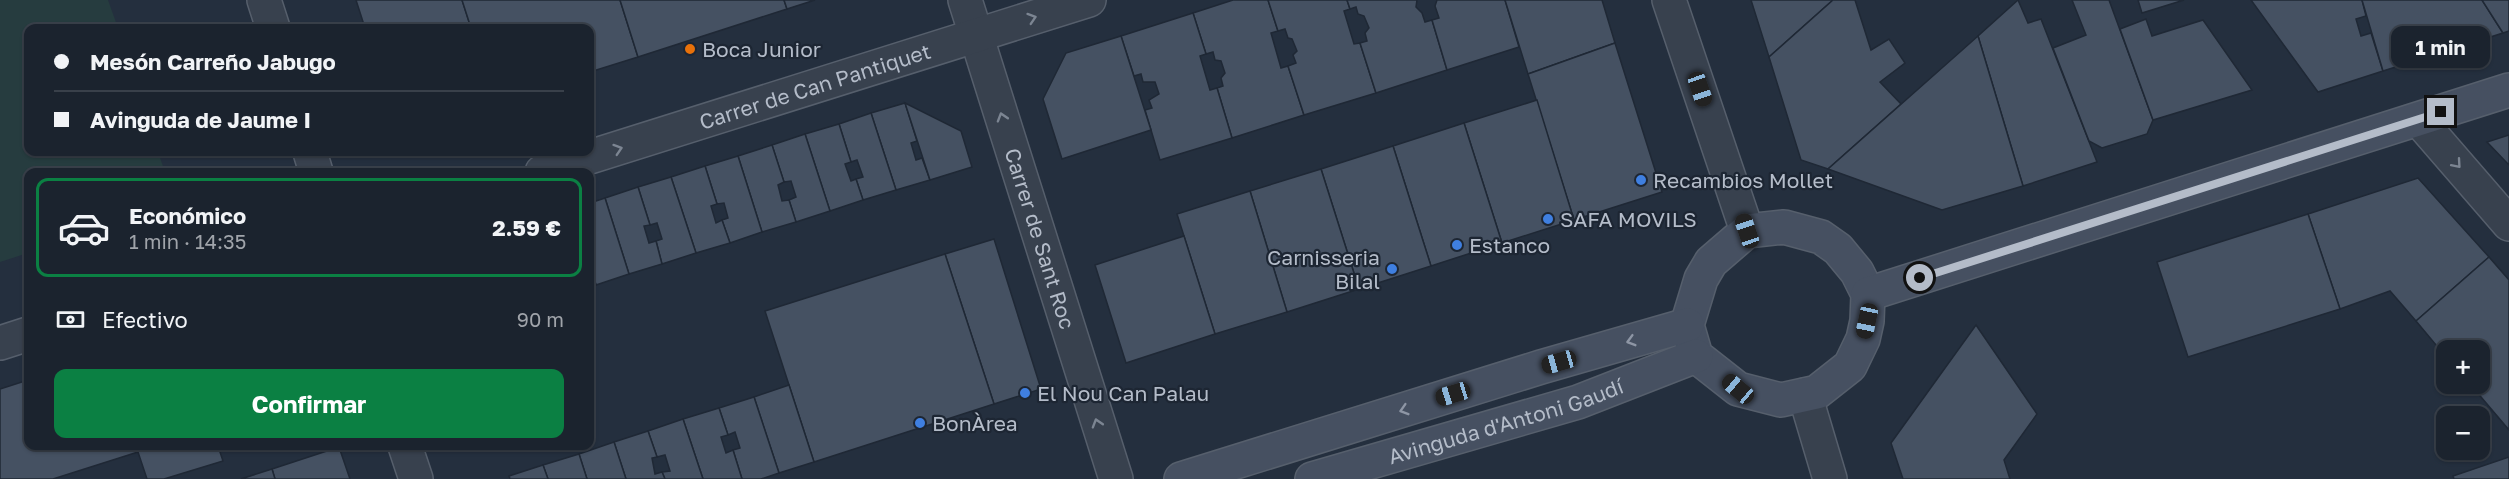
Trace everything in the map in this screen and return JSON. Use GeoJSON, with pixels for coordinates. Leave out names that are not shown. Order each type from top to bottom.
{"type":"FeatureCollection","features":[{"type":"Feature","properties":{"kind":"street"},"geometry":{"type":"LineString","coordinates":[[264,0],[272,24]]}},
{"type":"Feature","properties":{"kind":"street","name":"Carrer de Sant Roc"},"geometry":{"type":"LineString","coordinates":[[965,0],[1116,479]]}},
{"type":"Feature","properties":{"kind":"street","name":"Carrer de Can Pantiquet"},"geometry":{"type":"LineString","coordinates":[[594,156],[1089,0]]}},
{"type":"Feature","properties":{"kind":"street"},"geometry":{"type":"LineString","coordinates":[[1669,0],[1747,231]]}},
{"type":"Feature","properties":{"kind":"street"},"geometry":{"type":"LineString","coordinates":[[1868,294],[2509,90]]}},
{"type":"Feature","properties":{"kind":"street"},"geometry":{"type":"LineString","coordinates":[[2419,120],[2509,224]]}},
{"type":"Feature","properties":{"kind":"street","name":"Carrer de Can Pantiquet"},"geometry":{"type":"LineString","coordinates":[[555,168],[593,156]]}},
{"type":"Feature","properties":{"kind":"street"},"geometry":{"type":"LineString","coordinates":[[1784,227],[1821,237],[1838,249],[1857,272],[1868,294],[1863,339],[1850,366],[1817,392],[1804,396],[1781,400],[1738,389],[1692,340],[1701,279],[1711,262],[1747,231],[1784,227]]}},
{"type":"Feature","properties":{"kind":"street"},"geometry":{"type":"LineString","coordinates":[[0,343],[24,335]]}},
{"type":"Feature","properties":{"kind":"street","name":"Avinguda d'Antoni Gaudí"},"geometry":{"type":"LineString","coordinates":[[1181,479],[1529,370],[1692,340]]}},
{"type":"Feature","properties":{"kind":"street","name":"Avinguda d'Antoni Gaudí"},"geometry":{"type":"LineString","coordinates":[[1312,479],[1578,402],[1692,340]]}},
{"type":"Feature","properties":{"kind":"street"},"geometry":{"type":"LineString","coordinates":[[1804,396],[1830,479]]}},
{"type":"Feature","properties":{"kind":"street"},"geometry":{"type":"LineString","coordinates":[[406,450],[416,479]]}},
{"type":"Feature","properties":{"kind":"green space"},"geometry":{"type":"Polygon","coordinates":[[[0,0],[108,0],[117,24],[24,24],[24,156],[159,156],[164,168],[24,168],[24,254],[0,262],[0,0]]]}},
{"type":"Feature","properties":{"kind":"building"},"geometry":{"type":"Polygon","coordinates":[[[356,0],[462,0],[470,24],[364,24],[356,0]]]}},
{"type":"Feature","properties":{"kind":"building"},"geometry":{"type":"Polygon","coordinates":[[[462,0],[620,0],[638,57],[594,71],[594,24],[470,24],[462,0]]]}},
{"type":"Feature","properties":{"kind":"building"},"geometry":{"type":"Polygon","coordinates":[[[620,0],[784,0],[787,9],[638,57],[620,0]]]}},
{"type":"Feature","properties":{"kind":"building"},"geometry":{"type":"Polygon","coordinates":[[[784,0],[815,0],[787,9],[784,0]]]}},
{"type":"Feature","properties":{"kind":"building"},"geometry":{"type":"Polygon","coordinates":[[[1233,0],[1268,0],[1278,31],[1271,33],[1281,68],[1288,66],[1304,115],[1232,138],[1217,88],[1223,86],[1221,78],[1225,73],[1221,61],[1215,60],[1213,52],[1206,54],[1193,13],[1233,0]]]}},
{"type":"Feature","properties":{"kind":"building"},"geometry":{"type":"Polygon","coordinates":[[[1268,0],[1347,0],[1350,9],[1344,11],[1354,44],[1360,43],[1376,93],[1304,115],[1288,66],[1296,63],[1293,55],[1297,51],[1285,29],[1278,31],[1268,0]]]}},
{"type":"Feature","properties":{"kind":"building"},"geometry":{"type":"Polygon","coordinates":[[[1347,0],[1417,0],[1416,7],[1422,13],[1425,22],[1432,20],[1447,70],[1376,93],[1360,43],[1367,41],[1365,33],[1369,28],[1364,16],[1358,14],[1356,7],[1350,9],[1347,0]]]}},
{"type":"Feature","properties":{"kind":"building"},"geometry":{"type":"Polygon","coordinates":[[[1437,0],[1505,0],[1519,47],[1447,70],[1432,20],[1439,18],[1435,6],[1437,0]]]}},
{"type":"Feature","properties":{"kind":"building"},"geometry":{"type":"Polygon","coordinates":[[[1505,0],[1602,0],[1615,43],[1528,74],[1505,0]]]}},
{"type":"Feature","properties":{"kind":"building"},"geometry":{"type":"Polygon","coordinates":[[[1751,0],[1833,0],[1769,57],[1751,0]]]}},
{"type":"Feature","properties":{"kind":"building"},"geometry":{"type":"Polygon","coordinates":[[[1833,0],[1855,0],[1871,50],[1889,39],[1905,63],[1880,82],[1901,104],[1828,169],[1801,160],[1769,57],[1833,0]]]}},
{"type":"Feature","properties":{"kind":"building"},"geometry":{"type":"Polygon","coordinates":[[[2018,0],[2028,23],[2041,19],[2097,162],[2023,186],[1978,36],[2018,0]]]}},
{"type":"Feature","properties":{"kind":"building"},"geometry":{"type":"Polygon","coordinates":[[[2072,0],[2109,0],[2153,120],[2147,134],[2102,148],[2089,141],[2053,48],[2086,35],[2072,0]]]}},
{"type":"Feature","properties":{"kind":"building"},"geometry":{"type":"Polygon","coordinates":[[[2138,0],[2184,0],[2142,13],[2138,0]]]}},
{"type":"Feature","properties":{"kind":"building"},"geometry":{"type":"Polygon","coordinates":[[[2251,0],[2362,0],[2366,16],[2356,19],[2361,36],[2371,33],[2383,71],[2318,92],[2251,0]]]}},
{"type":"Feature","properties":{"kind":"building"},"geometry":{"type":"Polygon","coordinates":[[[2362,0],[2482,0],[2503,33],[2383,71],[2362,0]]]}},
{"type":"Feature","properties":{"kind":"building"},"geometry":{"type":"Polygon","coordinates":[[[2482,0],[2509,0],[2509,31],[2503,33],[2482,0]]]}},
{"type":"Feature","properties":{"kind":"building"},"geometry":{"type":"Polygon","coordinates":[[[1193,13],[1206,54],[1200,56],[1210,90],[1217,88],[1232,138],[1160,160],[1145,110],[1152,108],[1149,100],[1159,94],[1155,82],[1143,82],[1141,74],[1134,76],[1121,36],[1193,13]]]}},
{"type":"Feature","properties":{"kind":"building"},"geometry":{"type":"Polygon","coordinates":[[[2146,19],[2152,36],[2203,20],[2252,90],[2153,120],[2120,29],[2146,19]]]}},
{"type":"Feature","properties":{"kind":"building"},"geometry":{"type":"Polygon","coordinates":[[[1121,36],[1151,130],[1062,159],[1043,99],[1066,53],[1121,36]]]}},
{"type":"Feature","properties":{"kind":"building"},"geometry":{"type":"Polygon","coordinates":[[[1978,36],[2023,186],[1942,210],[1828,169],[1978,36]]]}},
{"type":"Feature","properties":{"kind":"building"},"geometry":{"type":"Polygon","coordinates":[[[1615,43],[1662,192],[1574,220],[1528,74],[1615,43]]]}},
{"type":"Feature","properties":{"kind":"building"},"geometry":{"type":"Polygon","coordinates":[[[1537,100],[1574,220],[1502,243],[1464,123],[1537,100]]]}},
{"type":"Feature","properties":{"kind":"building"},"geometry":{"type":"Polygon","coordinates":[[[905,103],[917,141],[911,143],[916,160],[922,158],[930,180],[896,190],[871,113],[905,103]]]}},
{"type":"Feature","properties":{"kind":"building"},"geometry":{"type":"Polygon","coordinates":[[[905,103],[961,131],[972,167],[930,180],[905,103]]]}},
{"type":"Feature","properties":{"kind":"building"},"geometry":{"type":"Polygon","coordinates":[[[871,113],[896,190],[863,200],[856,179],[863,177],[857,160],[851,162],[839,124],[871,113]]]}},
{"type":"Feature","properties":{"kind":"building"},"geometry":{"type":"Polygon","coordinates":[[[1464,123],[1502,243],[1431,266],[1393,146],[1464,123]]]}},
{"type":"Feature","properties":{"kind":"building"},"geometry":{"type":"Polygon","coordinates":[[[839,124],[851,162],[845,164],[851,181],[856,179],[863,200],[830,211],[805,134],[839,124]]]}},
{"type":"Feature","properties":{"kind":"building"},"geometry":{"type":"Polygon","coordinates":[[[805,134],[830,211],[796,222],[789,200],[796,197],[791,181],[784,182],[772,145],[805,134]]]}},
{"type":"Feature","properties":{"kind":"building"},"geometry":{"type":"Polygon","coordinates":[[[2509,135],[2509,165],[2487,142],[2509,135]]]}},
{"type":"Feature","properties":{"kind":"building"},"geometry":{"type":"Polygon","coordinates":[[[772,145],[784,182],[778,185],[782,201],[789,200],[796,222],[762,232],[738,156],[772,145]]]}},
{"type":"Feature","properties":{"kind":"building"},"geometry":{"type":"Polygon","coordinates":[[[1393,146],[1431,266],[1359,289],[1321,169],[1393,146]]]}},
{"type":"Feature","properties":{"kind":"building"},"geometry":{"type":"Polygon","coordinates":[[[738,156],[762,232],[730,243],[722,220],[728,218],[724,203],[717,204],[705,166],[738,156]]]}},
{"type":"Feature","properties":{"kind":"building"},"geometry":{"type":"Polygon","coordinates":[[[705,166],[717,204],[711,206],[716,223],[722,220],[730,243],[696,253],[671,177],[705,166]]]}},
{"type":"Feature","properties":{"kind":"building"},"geometry":{"type":"Polygon","coordinates":[[[1321,169],[1359,289],[1287,312],[1250,191],[1321,169]]]}},
{"type":"Feature","properties":{"kind":"building"},"geometry":{"type":"Polygon","coordinates":[[[671,177],[696,253],[662,264],[656,241],[662,239],[657,223],[650,225],[638,187],[671,177]]]}},
{"type":"Feature","properties":{"kind":"building"},"geometry":{"type":"Polygon","coordinates":[[[2418,178],[2489,257],[2416,321],[2390,291],[2340,309],[2308,214],[2418,178]]]}},
{"type":"Feature","properties":{"kind":"building"},"geometry":{"type":"Polygon","coordinates":[[[638,187],[650,225],[644,226],[649,243],[656,241],[662,264],[629,274],[605,198],[638,187]]]}},
{"type":"Feature","properties":{"kind":"building"},"geometry":{"type":"Polygon","coordinates":[[[1250,191],[1287,312],[1215,334],[1177,214],[1250,191]]]}},
{"type":"Feature","properties":{"kind":"building"},"geometry":{"type":"Polygon","coordinates":[[[605,198],[629,274],[596,285],[594,278],[594,202],[605,198]]]}},
{"type":"Feature","properties":{"kind":"building"},"geometry":{"type":"Polygon","coordinates":[[[2308,214],[2340,309],[2188,357],[2157,262],[2308,214]]]}},
{"type":"Feature","properties":{"kind":"building"},"geometry":{"type":"Polygon","coordinates":[[[1184,236],[1215,334],[1126,363],[1095,265],[1184,236]]]}},
{"type":"Feature","properties":{"kind":"building"},"geometry":{"type":"Polygon","coordinates":[[[994,239],[1041,389],[994,404],[945,254],[994,239]]]}},
{"type":"Feature","properties":{"kind":"building"},"geometry":{"type":"Polygon","coordinates":[[[945,254],[994,404],[814,462],[765,311],[945,254]]]}},
{"type":"Feature","properties":{"kind":"building"},"geometry":{"type":"Polygon","coordinates":[[[2489,257],[2509,280],[2509,430],[2478,394],[2490,394],[2490,340],[2436,340],[2436,345],[2416,321],[2489,257]]]}},
{"type":"Feature","properties":{"kind":"building"},"geometry":{"type":"Polygon","coordinates":[[[1976,325],[2037,414],[2004,460],[2010,479],[1903,479],[1891,443],[1976,325]]]}},
{"type":"Feature","properties":{"kind":"building"},"geometry":{"type":"Polygon","coordinates":[[[24,381],[24,450],[137,450],[138,452],[53,479],[0,479],[0,389],[24,381]]]}},
{"type":"Feature","properties":{"kind":"building"},"geometry":{"type":"Polygon","coordinates":[[[789,385],[814,462],[779,473],[754,397],[789,385]]]}},
{"type":"Feature","properties":{"kind":"building"},"geometry":{"type":"Polygon","coordinates":[[[754,397],[779,473],[761,479],[742,479],[733,450],[740,448],[735,432],[728,435],[719,408],[754,397]]]}},
{"type":"Feature","properties":{"kind":"building"},"geometry":{"type":"Polygon","coordinates":[[[719,408],[728,435],[721,437],[726,453],[733,450],[742,479],[703,479],[683,419],[719,408]]]}},
{"type":"Feature","properties":{"kind":"building"},"geometry":{"type":"Polygon","coordinates":[[[683,419],[703,479],[665,479],[662,472],[670,471],[665,455],[657,457],[648,431],[683,419]]]}},
{"type":"Feature","properties":{"kind":"building"},"geometry":{"type":"Polygon","coordinates":[[[648,431],[657,457],[652,458],[655,474],[662,472],[665,479],[626,479],[614,442],[648,431]]]}},
{"type":"Feature","properties":{"kind":"building"},"geometry":{"type":"Polygon","coordinates":[[[614,442],[626,479],[587,479],[579,454],[614,442]]]}},
{"type":"Feature","properties":{"kind":"building"},"geometry":{"type":"Polygon","coordinates":[[[137,450],[219,450],[223,461],[164,479],[147,479],[137,450]]]}},
{"type":"Feature","properties":{"kind":"building"},"geometry":{"type":"Polygon","coordinates":[[[330,450],[340,450],[350,479],[275,479],[272,469],[330,450]]]}},
{"type":"Feature","properties":{"kind":"building"},"geometry":{"type":"Polygon","coordinates":[[[579,454],[587,479],[548,479],[543,465],[579,454]]]}},
{"type":"Feature","properties":{"kind":"building"},"geometry":{"type":"Polygon","coordinates":[[[2509,457],[2509,479],[2454,479],[2453,476],[2509,457]]]}},
{"type":"Feature","properties":{"kind":"building"},"geometry":{"type":"Polygon","coordinates":[[[543,465],[548,479],[510,479],[509,476],[543,465]]]}},
{"type":"Feature","properties":{"kind":"building"},"geometry":{"type":"Polygon","coordinates":[[[272,469],[275,479],[241,479],[272,469]]]}},
{"type":"Feature","properties":{"kind":"place","name":"Boca Junior"},"geometry":{"type":"Point","coordinates":[690,49]}},
{"type":"Feature","properties":{"kind":"place","name":"Recambios Mollet"},"geometry":{"type":"Point","coordinates":[1641,180]}},
{"type":"Feature","properties":{"kind":"place","name":"SAFA MOVILS"},"geometry":{"type":"Point","coordinates":[1548,219]}},
{"type":"Feature","properties":{"kind":"place","name":"Estanco"},"geometry":{"type":"Point","coordinates":[1457,245]}},
{"type":"Feature","properties":{"kind":"place","name":"Carnisseria Bilal"},"geometry":{"type":"Point","coordinates":[1392,269]}},
{"type":"Feature","properties":{"kind":"place","name":"El Nou Can Palau"},"geometry":{"type":"Point","coordinates":[1025,393]}},
{"type":"Feature","properties":{"kind":"place","name":"BonÀrea"},"geometry":{"type":"Point","coordinates":[920,423]}},
{"type":"Feature","properties":{"kind":"route"},"geometry":{"type":"LineString","coordinates":[[1920,278],[2441,112]]}}]}
